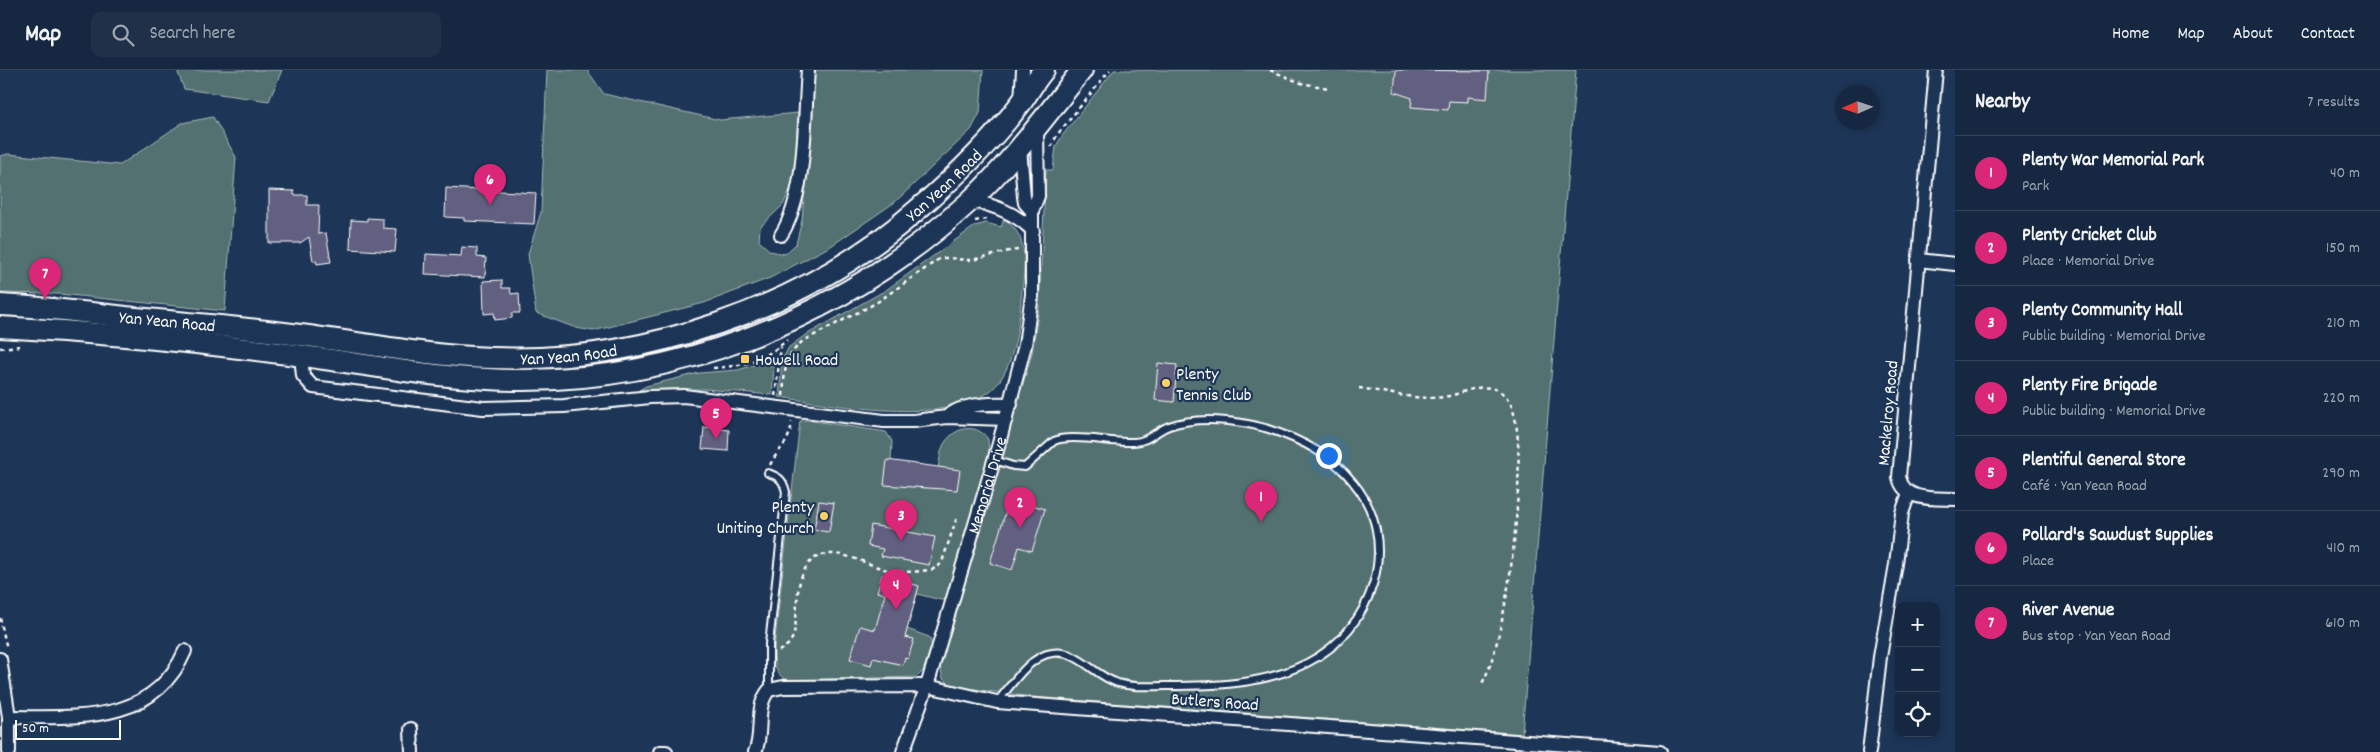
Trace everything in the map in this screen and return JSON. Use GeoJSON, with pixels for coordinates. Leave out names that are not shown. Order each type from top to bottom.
{"type":"FeatureCollection","features":[{"type":"Feature","properties":{"kind":"main road","name":"Yan Yean Road"},"geometry":{"type":"LineString","coordinates":[[0,327],[198,344],[458,378],[491,380],[591,376],[653,366],[737,343],[774,328],[830,302],[910,252],[971,200],[1020,148],[1082,70]]}},
{"type":"Feature","properties":{"kind":"main road","name":"Yan Yean Road"},"geometry":{"type":"LineString","coordinates":[[0,305],[253,329],[459,356],[518,358],[565,356],[640,345],[704,328],[740,315],[795,290],[846,262],[915,212],[962,169],[1021,102],[1036,72]]}},
{"type":"Feature","properties":{"kind":"main road","name":"Memorial Drive"},"geometry":{"type":"LineString","coordinates":[[1036,72],[1037,128]]}},
{"type":"Feature","properties":{"kind":"main road"},"geometry":{"type":"LineString","coordinates":[[1020,148],[1021,102]]}},
{"type":"Feature","properties":{"kind":"street"},"geometry":{"type":"LineString","coordinates":[[781,235],[793,212],[799,187],[808,70]]}},
{"type":"Feature","properties":{"kind":"street","name":"Mackelroy Road"},"geometry":{"type":"LineString","coordinates":[[1909,493],[1900,484],[1900,460],[1936,70]]}},
{"type":"Feature","properties":{"kind":"street","name":"Memorial Drive"},"geometry":{"type":"LineString","coordinates":[[903,752],[927,686],[995,460],[1027,337],[1032,294],[1032,211],[1038,196],[1037,128]]}},
{"type":"Feature","properties":{"kind":"street","name":"Memorial Drive"},"geometry":{"type":"LineString","coordinates":[[1020,148],[1025,203],[1032,211]]}},
{"type":"Feature","properties":{"kind":"street"},"geometry":{"type":"LineString","coordinates":[[971,200],[990,204],[1018,217],[1033,231]]}},
{"type":"Feature","properties":{"kind":"street"},"geometry":{"type":"LineString","coordinates":[[1918,260],[1955,264]]}},
{"type":"Feature","properties":{"kind":"street"},"geometry":{"type":"LineString","coordinates":[[301,356],[303,376],[313,387],[483,408],[564,406],[666,396],[705,398],[884,421],[924,421],[947,417],[1006,419]]}},
{"type":"Feature","properties":{"kind":"street"},"geometry":{"type":"LineString","coordinates":[[947,417],[959,410],[991,404],[1011,404]]}},
{"type":"Feature","properties":{"kind":"street"},"geometry":{"type":"LineString","coordinates":[[1869,752],[1880,657],[1896,564],[1902,513],[1909,493],[1917,496],[1955,500]]}},
{"type":"Feature","properties":{"kind":"street"},"geometry":{"type":"LineString","coordinates":[[9,717],[90,716],[127,708],[141,702],[169,680],[178,667],[185,650]]}},
{"type":"Feature","properties":{"kind":"street"},"geometry":{"type":"LineString","coordinates":[[0,659],[9,717],[9,752]]}},
{"type":"Feature","properties":{"kind":"street","name":"Butlers Road"},"geometry":{"type":"LineString","coordinates":[[770,690],[783,687],[927,686],[997,702],[1660,752]]}},
{"type":"Feature","properties":{"kind":"street"},"geometry":{"type":"LineString","coordinates":[[755,752],[761,703],[770,690]]}},
{"type":"Feature","properties":{"kind":"street"},"geometry":{"type":"LineString","coordinates":[[411,729],[412,752]]}},
{"type":"Feature","properties":{"kind":"street"},"geometry":{"type":"LineString","coordinates":[[660,752],[666,752]]}},
{"type":"Feature","properties":{"kind":"lane"},"geometry":{"type":"LineString","coordinates":[[995,460],[1013,466],[1025,467],[1054,441],[1060,439],[1134,442],[1148,438],[1170,426],[1182,423],[1218,421],[1262,427],[1293,438],[1321,453],[1344,472],[1359,489],[1369,510],[1378,548],[1374,584],[1361,614],[1339,640],[1317,657],[1296,668],[1270,677],[1236,684],[1137,687],[1112,681],[1070,656],[1050,653],[1032,664],[997,702]]}},
{"type":"Feature","properties":{"kind":"lane"},"geometry":{"type":"LineString","coordinates":[[768,473],[778,476],[784,482],[786,492],[769,644],[770,690]]}},
{"type":"Feature","properties":{"kind":"path"},"geometry":{"type":"LineString","coordinates":[[1270,70],[1300,83],[1328,88]]}},
{"type":"Feature","properties":{"kind":"path"},"geometry":{"type":"LineString","coordinates":[[783,408],[787,361],[794,349],[803,341],[870,307],[939,259],[950,257],[965,260],[1006,251],[1033,250]]}},
{"type":"Feature","properties":{"kind":"path"},"geometry":{"type":"LineString","coordinates":[[768,473],[773,459],[780,453],[790,434],[783,408],[781,346]]}},
{"type":"Feature","properties":{"kind":"path"},"geometry":{"type":"LineString","coordinates":[[1359,388],[1436,397],[1476,388],[1487,388],[1505,396],[1511,404],[1517,433],[1518,465],[1511,566],[1497,648],[1492,666],[1482,685]]}},
{"type":"Feature","properties":{"kind":"path"},"geometry":{"type":"LineString","coordinates":[[793,637],[800,581],[804,569],[812,559],[831,554],[853,557],[891,570],[932,569],[942,562],[957,517]]}},
{"type":"Feature","properties":{"kind":"green space"},"geometry":{"type":"Polygon","coordinates":[[[177,70],[282,70],[269,101],[184,89],[177,70]]]}},
{"type":"Feature","properties":{"kind":"green space"},"geometry":{"type":"Polygon","coordinates":[[[547,70],[587,70],[604,94],[720,120],[798,113],[794,181],[783,205],[760,227],[759,241],[770,251],[785,254],[796,244],[802,220],[815,70],[983,70],[980,113],[971,130],[895,202],[831,246],[770,278],[704,303],[593,331],[576,328],[536,313],[528,254],[541,212],[547,70]]]}},
{"type":"Feature","properties":{"kind":"green space"},"geometry":{"type":"Polygon","coordinates":[[[1114,70],[1576,70],[1522,734],[1032,697],[952,686],[943,679],[940,666],[1032,353],[1039,308],[1046,170],[1053,170],[1056,146],[1062,136],[1114,70]]]}},
{"type":"Feature","properties":{"kind":"green space"},"geometry":{"type":"Polygon","coordinates":[[[213,117],[236,157],[225,311],[59,294],[0,293],[0,156],[8,154],[120,165],[182,123],[213,117]]]}},
{"type":"Feature","properties":{"kind":"green space"},"geometry":{"type":"Polygon","coordinates":[[[1004,219],[1018,233],[1024,251],[1020,313],[1011,359],[1001,379],[984,395],[960,405],[930,410],[864,408],[779,397],[782,360],[789,347],[804,336],[886,290],[975,226],[986,223],[1001,227],[1004,219]]]}},
{"type":"Feature","properties":{"kind":"green space"},"geometry":{"type":"Polygon","coordinates":[[[764,362],[774,367],[772,395],[705,389],[639,390],[646,386],[699,373],[738,370],[764,362]]]}},
{"type":"Feature","properties":{"kind":"green space"},"geometry":{"type":"Polygon","coordinates":[[[807,420],[886,432],[892,441],[891,461],[938,468],[944,444],[948,438],[959,430],[977,430],[988,439],[989,452],[948,595],[944,600],[941,600],[917,594],[907,629],[929,637],[932,645],[923,671],[917,677],[789,680],[783,678],[776,669],[774,657],[775,639],[800,421],[807,420]]]}},
{"type":"Feature","properties":{"kind":"building"},"geometry":{"type":"Polygon","coordinates":[[[1396,70],[1489,71],[1487,99],[1468,97],[1468,102],[1449,101],[1448,110],[1411,107],[1412,98],[1394,92],[1396,70]]]}},
{"type":"Feature","properties":{"kind":"building"},"geometry":{"type":"Polygon","coordinates":[[[446,188],[536,193],[534,224],[464,221],[464,218],[445,217],[446,188]]]}},
{"type":"Feature","properties":{"kind":"building"},"geometry":{"type":"Polygon","coordinates":[[[269,190],[294,191],[294,195],[307,195],[307,205],[319,205],[318,234],[326,233],[331,262],[317,264],[316,261],[313,261],[309,237],[300,243],[269,243],[269,190]]]}},
{"type":"Feature","properties":{"kind":"building"},"geometry":{"type":"Polygon","coordinates":[[[367,218],[383,219],[383,228],[397,229],[395,252],[350,249],[351,220],[367,221],[367,218]]]}},
{"type":"Feature","properties":{"kind":"building"},"geometry":{"type":"Polygon","coordinates":[[[462,247],[477,248],[477,257],[486,258],[485,277],[425,274],[426,254],[461,256],[462,247]]]}},
{"type":"Feature","properties":{"kind":"building"},"geometry":{"type":"Polygon","coordinates":[[[502,280],[502,288],[510,288],[511,294],[519,293],[520,313],[512,313],[512,318],[495,320],[494,313],[484,314],[483,281],[502,280]]]}},
{"type":"Feature","properties":{"kind":"building","name":"Plenty Tennis Club"},"geometry":{"type":"Polygon","coordinates":[[[1158,363],[1177,365],[1174,402],[1155,400],[1158,363]]]}},
{"type":"Feature","properties":{"kind":"building"},"geometry":{"type":"Polygon","coordinates":[[[704,427],[729,430],[728,451],[702,449],[704,427]]]}},
{"type":"Feature","properties":{"kind":"building"},"geometry":{"type":"Polygon","coordinates":[[[887,460],[960,470],[957,490],[884,485],[887,460]]]}},
{"type":"Feature","properties":{"kind":"building"},"geometry":{"type":"Polygon","coordinates":[[[1010,498],[1045,509],[1032,551],[1019,547],[1012,570],[990,563],[1010,498]]]}},
{"type":"Feature","properties":{"kind":"building","name":"Plenty Uniting Church"},"geometry":{"type":"Polygon","coordinates":[[[819,501],[834,503],[829,532],[814,530],[819,501]]]}},
{"type":"Feature","properties":{"kind":"building"},"geometry":{"type":"Polygon","coordinates":[[[871,525],[935,537],[929,565],[881,556],[883,549],[868,546],[871,525]]]}},
{"type":"Feature","properties":{"kind":"building"},"geometry":{"type":"Polygon","coordinates":[[[882,575],[919,586],[905,637],[914,639],[908,659],[905,658],[903,665],[873,658],[871,665],[850,659],[860,626],[875,630],[885,594],[877,592],[882,575]]]}},
{"type":"Feature","properties":{"kind":"place","name":"Pollard's Sawdust Supplies"},"geometry":{"type":"Point","coordinates":[490,205]}},
{"type":"Feature","properties":{"kind":"place","name":"River Avenue"},"geometry":{"type":"Point","coordinates":[45,299]}},
{"type":"Feature","properties":{"kind":"place","name":"Howell Road"},"geometry":{"type":"Point","coordinates":[745,359]}},
{"type":"Feature","properties":{"kind":"place","name":"Plenty Tennis Club"},"geometry":{"type":"Point","coordinates":[1166,383]}},
{"type":"Feature","properties":{"kind":"place","name":"Plentiful General Store"},"geometry":{"type":"Point","coordinates":[716,439]}},
{"type":"Feature","properties":{"kind":"place","name":"Plenty Uniting Church"},"geometry":{"type":"Point","coordinates":[824,516]}},
{"type":"Feature","properties":{"kind":"place","name":"Plenty War Memorial Park"},"geometry":{"type":"Point","coordinates":[1261,522]}},
{"type":"Feature","properties":{"kind":"place","name":"Plenty Cricket Club"},"geometry":{"type":"Point","coordinates":[1020,528]}},
{"type":"Feature","properties":{"kind":"place","name":"Plenty Community Hall"},"geometry":{"type":"Point","coordinates":[901,541]}},
{"type":"Feature","properties":{"kind":"place","name":"Plenty Fire Brigade"},"geometry":{"type":"Point","coordinates":[896,610]}}]}
